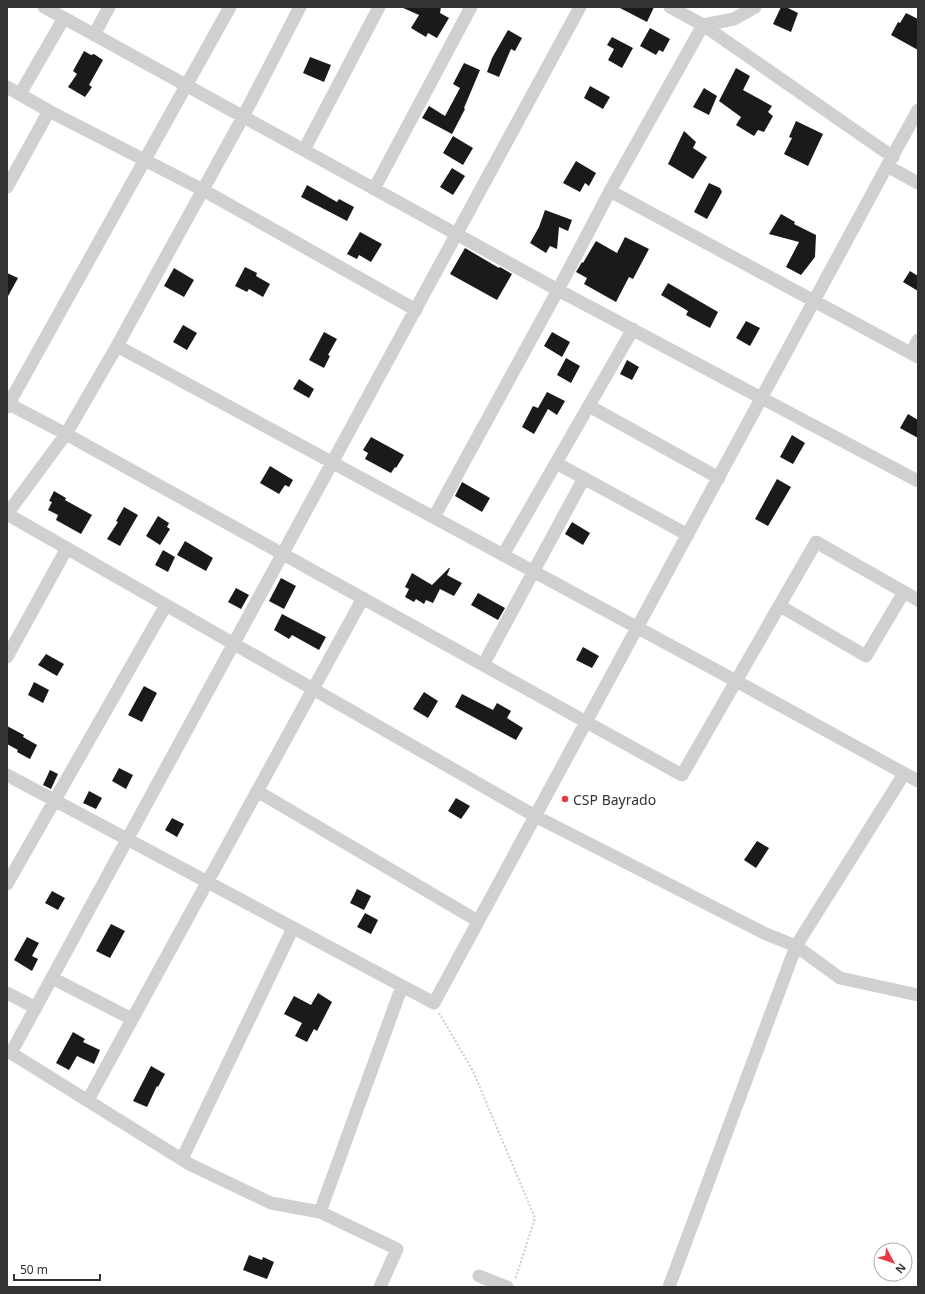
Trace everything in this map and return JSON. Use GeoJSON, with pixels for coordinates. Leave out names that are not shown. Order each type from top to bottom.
{"type":"FeatureCollection","features":[{"type":"Feature","properties":{"kind":"street"},"geometry":{"type":"LineString","coordinates":[[44,7],[558,290],[918,481]]}},
{"type":"Feature","properties":{"kind":"street"},"geometry":{"type":"LineString","coordinates":[[94,35],[110,7]]}},
{"type":"Feature","properties":{"kind":"street"},"geometry":{"type":"LineString","coordinates":[[230,7],[8,405],[66,434],[682,775],[816,542],[918,600]]}},
{"type":"Feature","properties":{"kind":"street"},"geometry":{"type":"LineString","coordinates":[[291,23],[294,7]]}},
{"type":"Feature","properties":{"kind":"street"},"geometry":{"type":"LineString","coordinates":[[300,7],[243,117],[117,346],[66,434],[7,514],[535,816],[766,934],[796,946],[840,978],[918,995]]}},
{"type":"Feature","properties":{"kind":"street"},"geometry":{"type":"LineString","coordinates":[[304,150],[379,7]]}},
{"type":"Feature","properties":{"kind":"street"},"geometry":{"type":"LineString","coordinates":[[374,189],[471,7]]}},
{"type":"Feature","properties":{"kind":"street"},"geometry":{"type":"LineString","coordinates":[[380,1287],[397,1249],[320,1212],[271,1202],[182,1159],[11,1054],[580,7]]}},
{"type":"Feature","properties":{"kind":"street"},"geometry":{"type":"LineString","coordinates":[[670,7],[703,25],[918,183]]}},
{"type":"Feature","properties":{"kind":"street"},"geometry":{"type":"LineString","coordinates":[[694,7],[703,25]]}},
{"type":"Feature","properties":{"kind":"street"},"geometry":{"type":"LineString","coordinates":[[434,517],[558,290],[610,190],[703,25],[734,19],[754,7]]}},
{"type":"Feature","properties":{"kind":"street"},"geometry":{"type":"LineString","coordinates":[[20,94],[64,18]]}},
{"type":"Feature","properties":{"kind":"street"},"geometry":{"type":"LineString","coordinates":[[7,87],[49,111],[203,190],[416,310]]}},
{"type":"Feature","properties":{"kind":"street"},"geometry":{"type":"LineString","coordinates":[[7,775],[434,1003],[918,110]]}},
{"type":"Feature","properties":{"kind":"street"},"geometry":{"type":"LineString","coordinates":[[7,187],[49,111]]}},
{"type":"Feature","properties":{"kind":"street"},"geometry":{"type":"LineString","coordinates":[[610,190],[914,356],[918,340]]}},
{"type":"Feature","properties":{"kind":"street"},"geometry":{"type":"LineString","coordinates":[[503,555],[633,329]]}},
{"type":"Feature","properties":{"kind":"street"},"geometry":{"type":"LineString","coordinates":[[117,346],[736,681],[913,775],[796,946],[669,1287]]}},
{"type":"Feature","properties":{"kind":"street"},"geometry":{"type":"LineString","coordinates":[[589,406],[719,478]]}},
{"type":"Feature","properties":{"kind":"street"},"geometry":{"type":"LineString","coordinates":[[556,463],[688,535]]}},
{"type":"Feature","properties":{"kind":"street"},"geometry":{"type":"LineString","coordinates":[[483,664],[584,478]]}},
{"type":"Feature","properties":{"kind":"street"},"geometry":{"type":"LineString","coordinates":[[7,657],[67,548]]}},
{"type":"Feature","properties":{"kind":"street"},"geometry":{"type":"LineString","coordinates":[[780,606],[866,656],[904,592]]}},
{"type":"Feature","properties":{"kind":"street"},"geometry":{"type":"LineString","coordinates":[[88,1100],[363,598]]}},
{"type":"Feature","properties":{"kind":"street"},"geometry":{"type":"LineString","coordinates":[[7,884],[166,605]]}},
{"type":"Feature","properties":{"kind":"street"},"geometry":{"type":"LineString","coordinates":[[257,791],[478,922]]}},
{"type":"Feature","properties":{"kind":"street"},"geometry":{"type":"LineString","coordinates":[[182,1159],[293,928]]}},
{"type":"Feature","properties":{"kind":"street"},"geometry":{"type":"LineString","coordinates":[[52,978],[132,1020]]}},
{"type":"Feature","properties":{"kind":"street"},"geometry":{"type":"LineString","coordinates":[[320,1212],[402,986]]}},
{"type":"Feature","properties":{"kind":"street"},"geometry":{"type":"LineString","coordinates":[[7,993],[36,1008]]}},
{"type":"Feature","properties":{"kind":"street"},"geometry":{"type":"LineString","coordinates":[[479,1276],[511,1284]]}},
{"type":"Feature","properties":{"kind":"path"},"geometry":{"type":"LineString","coordinates":[[434,1003],[473,1071],[535,1218],[511,1284]]}},
{"type":"Feature","properties":{"kind":"building"},"geometry":{"type":"Polygon","coordinates":[[[401,7],[441,7],[440,13],[449,18],[437,38],[428,33],[426,37],[411,28],[419,15],[401,7]]]}},
{"type":"Feature","properties":{"kind":"building"},"geometry":{"type":"Polygon","coordinates":[[[618,7],[654,7],[647,22],[618,7]]]}},
{"type":"Feature","properties":{"kind":"building"},"geometry":{"type":"Polygon","coordinates":[[[781,7],[786,7],[798,13],[791,32],[773,24],[781,7]]]}},
{"type":"Feature","properties":{"kind":"building"},"geometry":{"type":"Polygon","coordinates":[[[906,13],[918,19],[918,50],[891,35],[898,22],[900,23],[906,13]]]}},
{"type":"Feature","properties":{"kind":"building"},"geometry":{"type":"Polygon","coordinates":[[[650,28],[670,39],[663,52],[659,50],[656,55],[640,46],[650,28]]]}},
{"type":"Feature","properties":{"kind":"building"},"geometry":{"type":"Polygon","coordinates":[[[508,30],[522,38],[515,51],[511,49],[499,77],[487,72],[492,58],[508,30]]]}},
{"type":"Feature","properties":{"kind":"building"},"geometry":{"type":"Polygon","coordinates":[[[612,37],[633,48],[622,68],[608,60],[614,49],[607,45],[612,37]]]}},
{"type":"Feature","properties":{"kind":"building"},"geometry":{"type":"Polygon","coordinates":[[[84,51],[91,55],[94,54],[103,60],[89,85],[92,87],[85,97],[68,87],[77,74],[73,71],[84,51]]]}},
{"type":"Feature","properties":{"kind":"building"},"geometry":{"type":"Polygon","coordinates":[[[310,57],[331,65],[324,82],[303,73],[310,57]]]}},
{"type":"Feature","properties":{"kind":"building"},"geometry":{"type":"Polygon","coordinates":[[[464,63],[480,70],[464,108],[465,109],[452,134],[422,118],[429,106],[445,116],[460,88],[453,84],[464,63]]]}},
{"type":"Feature","properties":{"kind":"building"},"geometry":{"type":"Polygon","coordinates":[[[736,68],[750,76],[743,90],[772,106],[768,112],[773,116],[764,132],[758,130],[754,136],[736,125],[741,117],[719,101],[736,68]]]}},
{"type":"Feature","properties":{"kind":"building"},"geometry":{"type":"Polygon","coordinates":[[[590,86],[610,97],[603,109],[584,98],[590,86]]]}},
{"type":"Feature","properties":{"kind":"building"},"geometry":{"type":"Polygon","coordinates":[[[704,88],[717,96],[709,115],[693,107],[704,88]]]}},
{"type":"Feature","properties":{"kind":"building"},"geometry":{"type":"Polygon","coordinates":[[[796,121],[823,134],[808,166],[784,154],[792,138],[789,137],[796,121]]]}},
{"type":"Feature","properties":{"kind":"building"},"geometry":{"type":"Polygon","coordinates":[[[684,131],[696,142],[693,148],[707,157],[693,179],[668,164],[684,131]]]}},
{"type":"Feature","properties":{"kind":"building"},"geometry":{"type":"Polygon","coordinates":[[[453,136],[473,148],[463,165],[443,153],[453,136]]]}},
{"type":"Feature","properties":{"kind":"building"},"geometry":{"type":"Polygon","coordinates":[[[576,161],[596,173],[589,186],[585,183],[580,192],[563,183],[576,161]]]}},
{"type":"Feature","properties":{"kind":"building"},"geometry":{"type":"Polygon","coordinates":[[[452,168],[465,176],[453,195],[440,187],[452,168]]]}},
{"type":"Feature","properties":{"kind":"building"},"geometry":{"type":"Polygon","coordinates":[[[709,183],[720,188],[722,192],[707,219],[694,212],[709,183]]]}},
{"type":"Feature","properties":{"kind":"building"},"geometry":{"type":"Polygon","coordinates":[[[307,185],[337,202],[339,199],[354,207],[347,221],[301,197],[307,185]]]}},
{"type":"Feature","properties":{"kind":"building"},"geometry":{"type":"Polygon","coordinates":[[[545,210],[572,220],[568,231],[559,227],[557,249],[550,246],[546,253],[530,243],[539,227],[545,210]]]}},
{"type":"Feature","properties":{"kind":"building"},"geometry":{"type":"Polygon","coordinates":[[[781,214],[795,222],[794,224],[816,235],[815,257],[801,275],[786,267],[799,242],[769,234],[781,214]]]}},
{"type":"Feature","properties":{"kind":"building"},"geometry":{"type":"Polygon","coordinates":[[[360,232],[382,244],[371,262],[359,255],[357,259],[347,254],[360,232]]]}},
{"type":"Feature","properties":{"kind":"building"},"geometry":{"type":"Polygon","coordinates":[[[625,237],[649,249],[633,279],[629,277],[616,302],[584,284],[587,278],[576,272],[596,241],[617,253],[625,237]]]}},
{"type":"Feature","properties":{"kind":"building"},"geometry":{"type":"Polygon","coordinates":[[[465,248],[512,274],[497,300],[450,274],[465,248]]]}},
{"type":"Feature","properties":{"kind":"building"},"geometry":{"type":"Polygon","coordinates":[[[245,267],[257,273],[256,276],[270,284],[263,297],[249,289],[247,292],[235,286],[245,267]]]}},
{"type":"Feature","properties":{"kind":"building"},"geometry":{"type":"Polygon","coordinates":[[[174,268],[194,280],[184,297],[164,286],[174,268]]]}},
{"type":"Feature","properties":{"kind":"building"},"geometry":{"type":"Polygon","coordinates":[[[910,271],[918,276],[918,291],[903,282],[910,271]]]}},
{"type":"Feature","properties":{"kind":"building"},"geometry":{"type":"Polygon","coordinates":[[[7,273],[18,278],[7,298],[7,273]]]}},
{"type":"Feature","properties":{"kind":"building"},"geometry":{"type":"Polygon","coordinates":[[[668,283],[718,312],[710,328],[686,315],[688,311],[661,295],[668,283]]]}},
{"type":"Feature","properties":{"kind":"building"},"geometry":{"type":"Polygon","coordinates":[[[746,321],[760,328],[750,346],[736,338],[746,321]]]}},
{"type":"Feature","properties":{"kind":"building"},"geometry":{"type":"Polygon","coordinates":[[[183,325],[197,333],[187,350],[173,342],[183,325]]]}},
{"type":"Feature","properties":{"kind":"building"},"geometry":{"type":"Polygon","coordinates":[[[324,332],[337,339],[328,355],[330,356],[324,368],[309,360],[324,332]]]}},
{"type":"Feature","properties":{"kind":"building"},"geometry":{"type":"Polygon","coordinates":[[[552,332],[570,342],[562,357],[544,346],[552,332]]]}},
{"type":"Feature","properties":{"kind":"building"},"geometry":{"type":"Polygon","coordinates":[[[566,358],[580,366],[571,383],[557,375],[566,358]]]}},
{"type":"Feature","properties":{"kind":"building"},"geometry":{"type":"Polygon","coordinates":[[[627,360],[639,367],[632,380],[620,374],[627,360]]]}},
{"type":"Feature","properties":{"kind":"building"},"geometry":{"type":"Polygon","coordinates":[[[299,379],[314,389],[309,398],[293,389],[299,379]]]}},
{"type":"Feature","properties":{"kind":"building"},"geometry":{"type":"Polygon","coordinates":[[[547,392],[565,401],[557,415],[548,409],[534,434],[522,427],[533,406],[538,408],[547,392]]]}},
{"type":"Feature","properties":{"kind":"building"},"geometry":{"type":"Polygon","coordinates":[[[908,414],[918,420],[918,438],[900,428],[908,414]]]}},
{"type":"Feature","properties":{"kind":"building"},"geometry":{"type":"Polygon","coordinates":[[[792,435],[805,443],[793,464],[780,457],[792,435]]]}},
{"type":"Feature","properties":{"kind":"building"},"geometry":{"type":"Polygon","coordinates":[[[371,437],[404,455],[391,473],[365,459],[368,453],[363,450],[371,437]]]}},
{"type":"Feature","properties":{"kind":"building"},"geometry":{"type":"Polygon","coordinates":[[[270,466],[293,480],[289,487],[285,485],[279,494],[260,483],[270,466]]]}},
{"type":"Feature","properties":{"kind":"building"},"geometry":{"type":"Polygon","coordinates":[[[777,479],[791,487],[768,526],[755,519],[777,479]]]}},
{"type":"Feature","properties":{"kind":"building"},"geometry":{"type":"Polygon","coordinates":[[[462,482],[490,498],[482,512],[455,496],[462,482]]]}},
{"type":"Feature","properties":{"kind":"building"},"geometry":{"type":"Polygon","coordinates":[[[54,491],[66,498],[65,500],[92,515],[81,534],[56,520],[58,515],[48,510],[52,502],[49,501],[54,491]]]}},
{"type":"Feature","properties":{"kind":"building"},"geometry":{"type":"Polygon","coordinates":[[[124,507],[138,515],[120,546],[107,539],[118,522],[116,521],[124,507]]]}},
{"type":"Feature","properties":{"kind":"building"},"geometry":{"type":"Polygon","coordinates":[[[158,516],[169,523],[167,527],[170,529],[160,545],[146,536],[158,516]]]}},
{"type":"Feature","properties":{"kind":"building"},"geometry":{"type":"Polygon","coordinates":[[[572,522],[590,533],[583,545],[565,534],[572,522]]]}},
{"type":"Feature","properties":{"kind":"building"},"geometry":{"type":"Polygon","coordinates":[[[185,541],[213,558],[206,571],[177,555],[185,541]]]}},
{"type":"Feature","properties":{"kind":"building"},"geometry":{"type":"Polygon","coordinates":[[[163,550],[175,557],[168,572],[155,565],[163,550]]]}},
{"type":"Feature","properties":{"kind":"building"},"geometry":{"type":"Polygon","coordinates":[[[449,568],[447,575],[462,583],[454,596],[440,589],[433,603],[426,600],[424,604],[416,599],[414,602],[405,597],[409,589],[405,587],[412,573],[432,585],[449,568]]]}},
{"type":"Feature","properties":{"kind":"building"},"geometry":{"type":"Polygon","coordinates":[[[281,578],[296,586],[284,609],[269,601],[281,578]]]}},
{"type":"Feature","properties":{"kind":"building"},"geometry":{"type":"Polygon","coordinates":[[[236,588],[249,595],[241,609],[228,602],[236,588]]]}},
{"type":"Feature","properties":{"kind":"building"},"geometry":{"type":"Polygon","coordinates":[[[478,593],[505,608],[498,620],[471,605],[478,593]]]}},
{"type":"Feature","properties":{"kind":"building"},"geometry":{"type":"Polygon","coordinates":[[[282,614],[326,637],[319,650],[292,635],[289,639],[274,630],[282,614]]]}},
{"type":"Feature","properties":{"kind":"building"},"geometry":{"type":"Polygon","coordinates":[[[583,647],[599,656],[592,668],[576,660],[583,647]]]}},
{"type":"Feature","properties":{"kind":"building"},"geometry":{"type":"Polygon","coordinates":[[[46,654],[64,664],[57,676],[38,665],[46,654]]]}},
{"type":"Feature","properties":{"kind":"building"},"geometry":{"type":"Polygon","coordinates":[[[34,682],[49,690],[43,703],[28,695],[34,682]]]}},
{"type":"Feature","properties":{"kind":"building"},"geometry":{"type":"Polygon","coordinates":[[[144,686],[157,693],[142,722],[128,715],[144,686]]]}},
{"type":"Feature","properties":{"kind":"building"},"geometry":{"type":"Polygon","coordinates":[[[424,692],[438,701],[428,718],[413,709],[424,692]]]}},
{"type":"Feature","properties":{"kind":"building"},"geometry":{"type":"Polygon","coordinates":[[[462,694],[493,710],[497,703],[511,711],[507,718],[523,728],[516,740],[455,707],[462,694]]]}},
{"type":"Feature","properties":{"kind":"building"},"geometry":{"type":"Polygon","coordinates":[[[7,726],[24,735],[23,737],[37,745],[30,759],[17,752],[18,750],[7,744],[7,726]]]}},
{"type":"Feature","properties":{"kind":"building"},"geometry":{"type":"Polygon","coordinates":[[[119,768],[133,775],[126,789],[112,781],[119,768]]]}},
{"type":"Feature","properties":{"kind":"building"},"geometry":{"type":"Polygon","coordinates":[[[50,770],[58,774],[51,789],[43,785],[50,770]]]}},
{"type":"Feature","properties":{"kind":"building"},"geometry":{"type":"Polygon","coordinates":[[[89,791],[102,798],[96,809],[83,803],[89,791]]]}},
{"type":"Feature","properties":{"kind":"building"},"geometry":{"type":"Polygon","coordinates":[[[456,798],[470,806],[461,819],[448,811],[456,798]]]}},
{"type":"Feature","properties":{"kind":"building"},"geometry":{"type":"Polygon","coordinates":[[[172,818],[184,824],[177,837],[165,830],[172,818]]]}},
{"type":"Feature","properties":{"kind":"building"},"geometry":{"type":"Polygon","coordinates":[[[757,841],[769,848],[756,868],[744,860],[757,841]]]}},
{"type":"Feature","properties":{"kind":"building"},"geometry":{"type":"Polygon","coordinates":[[[357,889],[371,896],[364,910],[350,903],[357,889]]]}},
{"type":"Feature","properties":{"kind":"building"},"geometry":{"type":"Polygon","coordinates":[[[52,891],[65,898],[58,910],[45,903],[52,891]]]}},
{"type":"Feature","properties":{"kind":"building"},"geometry":{"type":"Polygon","coordinates":[[[365,913],[378,920],[371,934],[357,927],[365,913]]]}},
{"type":"Feature","properties":{"kind":"building"},"geometry":{"type":"Polygon","coordinates":[[[111,924],[125,931],[110,958],[96,951],[111,924]]]}},
{"type":"Feature","properties":{"kind":"building"},"geometry":{"type":"Polygon","coordinates":[[[27,937],[39,943],[32,956],[38,959],[32,971],[14,960],[27,937]]]}},
{"type":"Feature","properties":{"kind":"building"},"geometry":{"type":"Polygon","coordinates":[[[318,993],[332,1002],[317,1031],[314,1029],[307,1042],[295,1036],[302,1023],[284,1014],[294,996],[311,1005],[318,993]]]}},
{"type":"Feature","properties":{"kind":"building"},"geometry":{"type":"Polygon","coordinates":[[[73,1032],[85,1039],[83,1042],[100,1050],[94,1064],[77,1056],[69,1070],[56,1063],[73,1032]]]}},
{"type":"Feature","properties":{"kind":"building"},"geometry":{"type":"Polygon","coordinates":[[[151,1066],[165,1074],[158,1087],[157,1086],[147,1107],[133,1101],[151,1066]]]}},
{"type":"Feature","properties":{"kind":"building"},"geometry":{"type":"Polygon","coordinates":[[[249,1255],[262,1260],[263,1257],[274,1262],[267,1279],[243,1270],[249,1255]]]}},
{"type":"Feature","properties":{"kind":"place","name":"CSP Bayrado"},"geometry":{"type":"Point","coordinates":[565,799]}}]}
